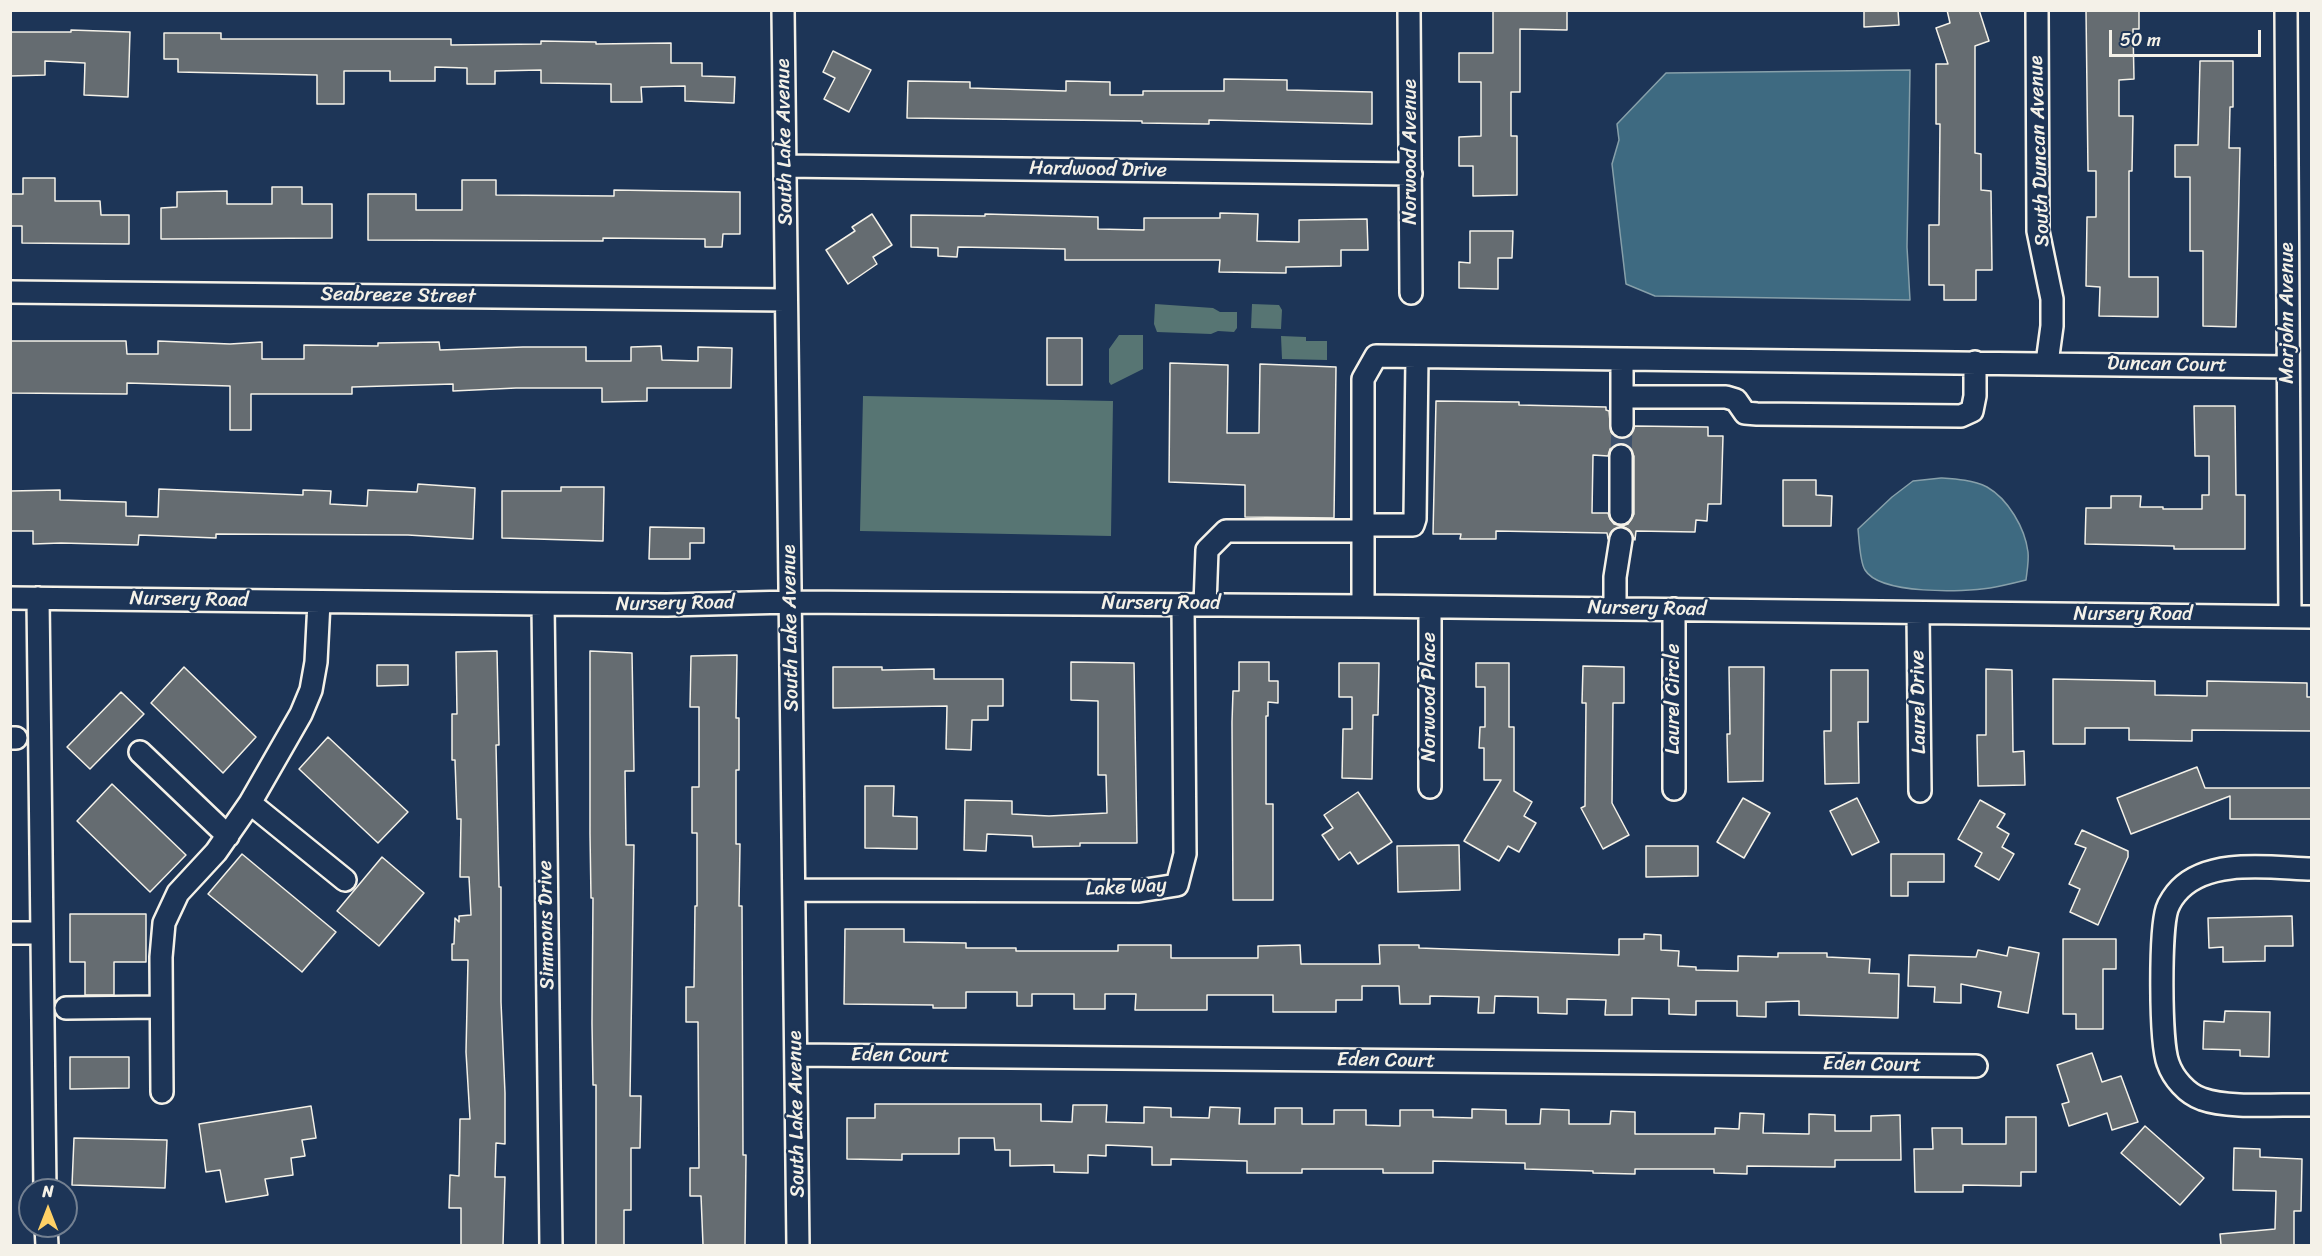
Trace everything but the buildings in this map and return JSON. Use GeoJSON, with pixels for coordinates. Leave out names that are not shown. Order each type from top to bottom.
{"type":"FeatureCollection","features":[{"type":"Feature","properties":{"kind":"street","name":"South Lake Avenue"},"geometry":{"type":"LineString","coordinates":[[783,10],[798,1245]]}},
{"type":"Feature","properties":{"kind":"street","name":"Norwood Avenue"},"geometry":{"type":"LineString","coordinates":[[1409,10],[1412,174],[1411,292]]}},
{"type":"Feature","properties":{"kind":"street","name":"South Duncan Avenue"},"geometry":{"type":"LineString","coordinates":[[2037,10],[2038,231],[2052,299],[2052,326],[2047,363]]}},
{"type":"Feature","properties":{"kind":"street","name":"Marjohn Avenue"},"geometry":{"type":"LineString","coordinates":[[2286,10],[2290,616]]}},
{"type":"Feature","properties":{"kind":"street","name":"Hardwood Drive"},"geometry":{"type":"LineString","coordinates":[[784,166],[1412,174]]}},
{"type":"Feature","properties":{"kind":"street","name":"Seabreeze Street"},"geometry":{"type":"LineString","coordinates":[[10,292],[786,300]]}},
{"type":"Feature","properties":{"kind":"street","name":"Duncan Court"},"geometry":{"type":"LineString","coordinates":[[1363,528],[1363,379],[1376,356],[2288,367]]}},
{"type":"Feature","properties":{"kind":"street"},"geometry":{"type":"LineString","coordinates":[[1205,605],[1207,550],[1226,531],[1413,525],[1415,519],[1417,357]]}},
{"type":"Feature","properties":{"kind":"street"},"geometry":{"type":"LineString","coordinates":[[1622,358],[1622,426]]}},
{"type":"Feature","properties":{"kind":"street"},"geometry":{"type":"LineString","coordinates":[[1622,397],[1726,397],[1736,400],[1745,413],[1757,414],[1961,416],[1972,411],[1975,396],[1975,362]]}},
{"type":"Feature","properties":{"kind":"street"},"geometry":{"type":"LineString","coordinates":[[1621,456],[1621,513]]}},
{"type":"Feature","properties":{"kind":"street"},"geometry":{"type":"LineString","coordinates":[[1363,528],[1363,606]]}},
{"type":"Feature","properties":{"kind":"street"},"geometry":{"type":"LineString","coordinates":[[1615,609],[1615,576],[1621,539]]}},
{"type":"Feature","properties":{"kind":"street","name":"Nursery Road"},"geometry":{"type":"LineString","coordinates":[[10,598],[667,605],[790,602],[1363,606],[2312,617]]}},
{"type":"Feature","properties":{"kind":"street"},"geometry":{"type":"LineString","coordinates":[[38,598],[45,1178]]}},
{"type":"Feature","properties":{"kind":"street"},"geometry":{"type":"LineString","coordinates":[[162,1092],[161,957],[164,923],[178,893],[228,836],[301,714],[311,690],[316,662],[319,602]]}},
{"type":"Feature","properties":{"kind":"street","name":"Simmons Drive"},"geometry":{"type":"LineString","coordinates":[[543,604],[551,1245]]}},
{"type":"Feature","properties":{"kind":"street","name":"Lake Way"},"geometry":{"type":"LineString","coordinates":[[794,890],[1139,891],[1177,885],[1185,854],[1183,605]]}},
{"type":"Feature","properties":{"kind":"street","name":"Norwood Place"},"geometry":{"type":"LineString","coordinates":[[1430,607],[1430,787]]}},
{"type":"Feature","properties":{"kind":"street","name":"Laurel Circle"},"geometry":{"type":"LineString","coordinates":[[1674,609],[1674,789]]}},
{"type":"Feature","properties":{"kind":"street","name":"Laurel Drive"},"geometry":{"type":"LineString","coordinates":[[1918,613],[1920,791]]}},
{"type":"Feature","properties":{"kind":"street"},"geometry":{"type":"LineString","coordinates":[[140,752],[228,836]]}},
{"type":"Feature","properties":{"kind":"street"},"geometry":{"type":"LineString","coordinates":[[250,802],[345,880]]}},
{"type":"Feature","properties":{"kind":"street"},"geometry":{"type":"LineString","coordinates":[[2312,869],[2229,868],[2200,874],[2179,890],[2167,907],[2163,933],[2163,1047],[2169,1065],[2180,1083],[2201,1099],[2226,1104],[2312,1105]]}},
{"type":"Feature","properties":{"kind":"street"},"geometry":{"type":"LineString","coordinates":[[10,933],[41,933]]}},
{"type":"Feature","properties":{"kind":"street"},"geometry":{"type":"LineString","coordinates":[[66,1008],[161,1007]]}},
{"type":"Feature","properties":{"kind":"street","name":"Eden Court"},"geometry":{"type":"LineString","coordinates":[[796,1055],[1976,1066]]}},
{"type":"Feature","properties":{"kind":"green space"},"geometry":{"type":"Polygon","coordinates":[[[1155,304],[1237,312],[1237,328],[1234,332],[1218,331],[1211,334],[1157,332],[1154,324],[1155,304]]]}},
{"type":"Feature","properties":{"kind":"green space"},"geometry":{"type":"Polygon","coordinates":[[[1252,304],[1279,305],[1282,310],[1281,329],[1251,328],[1252,304]]]}},
{"type":"Feature","properties":{"kind":"green space"},"geometry":{"type":"Polygon","coordinates":[[[1119,335],[1143,335],[1143,369],[1111,385],[1109,382],[1109,349],[1119,335]]]}},
{"type":"Feature","properties":{"kind":"green space"},"geometry":{"type":"Polygon","coordinates":[[[1281,336],[1306,337],[1306,341],[1327,341],[1327,360],[1282,359],[1281,336]]]}},
{"type":"Feature","properties":{"kind":"green space"},"geometry":{"type":"Polygon","coordinates":[[[863,396],[1113,401],[1111,536],[860,531],[863,396]]]}},
{"type":"Feature","properties":{"kind":"water"},"geometry":{"type":"Polygon","coordinates":[[[1910,70],[1907,247],[1910,300],[1655,296],[1626,284],[1612,164],[1619,140],[1617,124],[1666,73],[1910,70]]]}},
{"type":"Feature","properties":{"kind":"water"},"geometry":{"type":"Polygon","coordinates":[[[1941,478],[1964,480],[1982,485],[2002,499],[2019,524],[2026,543],[2028,559],[2026,580],[1978,589],[1923,590],[1887,584],[1874,578],[1865,570],[1858,529],[1913,481],[1941,478]]]}},
{"type":"Feature","properties":{"kind":"tunnel"},"geometry":{"type":"LineString","coordinates":[[1621,456],[1622,426]]}}]}
